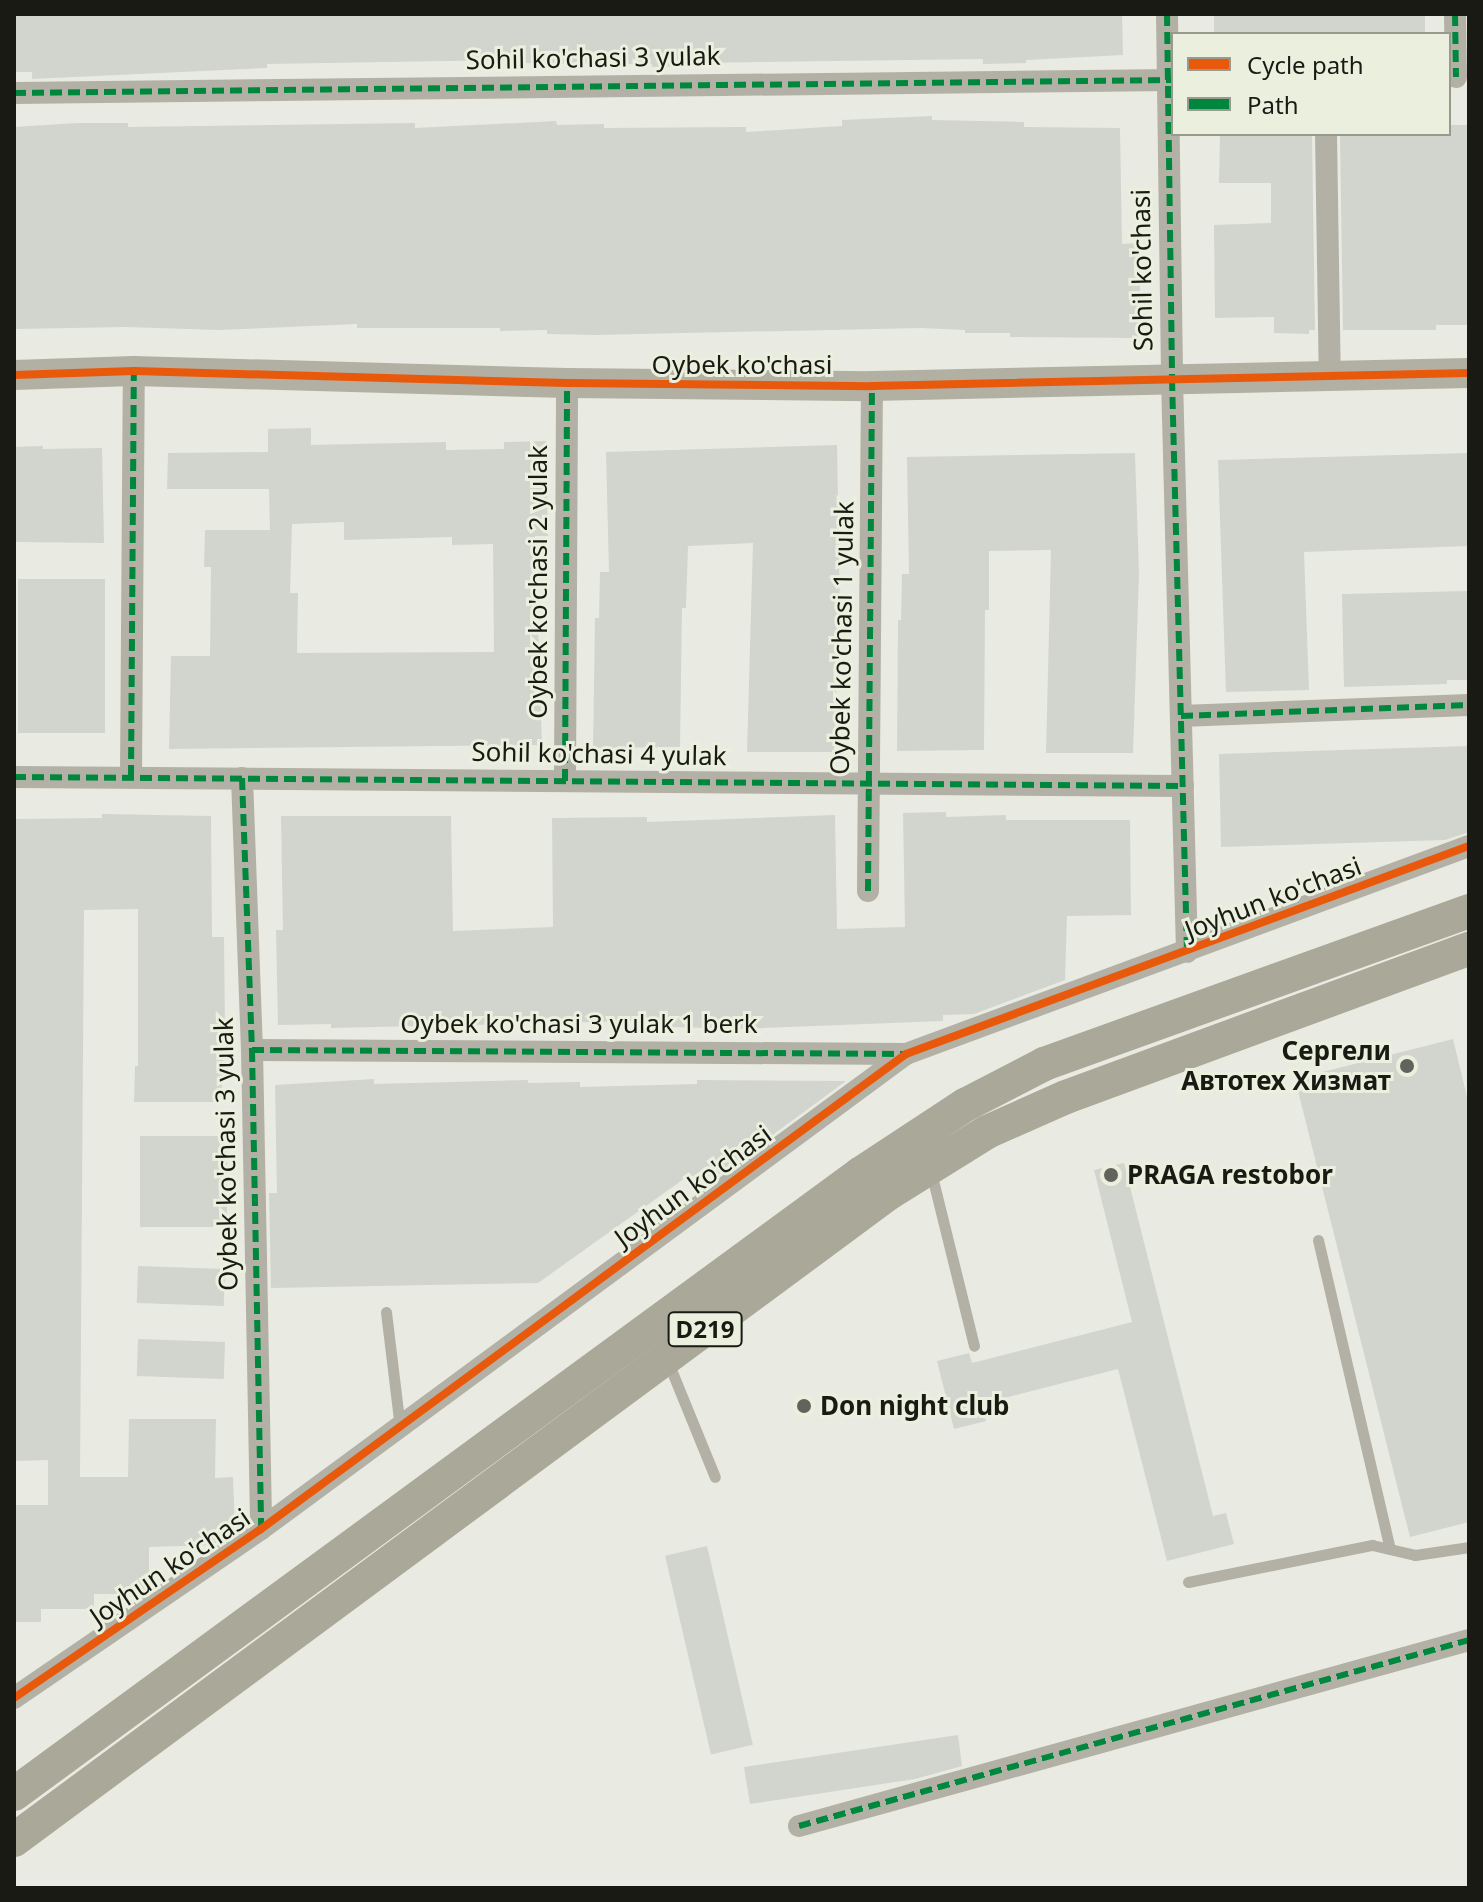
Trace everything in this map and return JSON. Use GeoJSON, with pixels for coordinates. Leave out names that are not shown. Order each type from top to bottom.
{"type":"FeatureCollection","features":[{"type":"Feature","properties":{"kind":"main road","name":"D219"},"geometry":{"type":"LineString","coordinates":[[14,1794],[847,1183],[965,1105],[1044,1064],[1469,911]]}},
{"type":"Feature","properties":{"kind":"main road","name":"D219"},"geometry":{"type":"LineString","coordinates":[[14,1840],[889,1193],[987,1132],[1066,1097],[1469,949]]}},
{"type":"Feature","properties":{"kind":"street","name":"Sohil ko'chasi"},"geometry":{"type":"LineString","coordinates":[[1167,14],[1172,379],[1187,952]]}},
{"type":"Feature","properties":{"kind":"street"},"geometry":{"type":"LineString","coordinates":[[1455,14],[1458,77]]}},
{"type":"Feature","properties":{"kind":"street","name":"Sohil ko'chasi 3 yulak"},"geometry":{"type":"LineString","coordinates":[[14,93],[1170,80]]}},
{"type":"Feature","properties":{"kind":"street"},"geometry":{"type":"LineString","coordinates":[[1326,136],[1330,376]]}},
{"type":"Feature","properties":{"kind":"street"},"geometry":{"type":"LineString","coordinates":[[131,777],[134,371]]}},
{"type":"Feature","properties":{"kind":"street","name":"Oybek ko'chasi"},"geometry":{"type":"LineString","coordinates":[[14,375],[134,371],[567,383],[872,386],[1469,373]]}},
{"type":"Feature","properties":{"kind":"street","name":"Oybek ko'chasi 2 yulak"},"geometry":{"type":"LineString","coordinates":[[565,781],[567,383]]}},
{"type":"Feature","properties":{"kind":"street","name":"Oybek ko'chasi 1 yulak"},"geometry":{"type":"LineString","coordinates":[[868,891],[872,386]]}},
{"type":"Feature","properties":{"kind":"street"},"geometry":{"type":"LineString","coordinates":[[1181,716],[1469,705]]}},
{"type":"Feature","properties":{"kind":"street","name":"Sohil ko'chasi 4 yulak"},"geometry":{"type":"LineString","coordinates":[[14,777],[869,786],[1183,786]]}},
{"type":"Feature","properties":{"kind":"street","name":"Oybek ko'chasi 3 yulak"},"geometry":{"type":"LineString","coordinates":[[242,778],[252,1050],[261,1529]]}},
{"type":"Feature","properties":{"kind":"street","name":"Joyhun ko'chasi"},"geometry":{"type":"LineString","coordinates":[[14,1698],[261,1529],[906,1054],[1469,846]]}},
{"type":"Feature","properties":{"kind":"street","name":"Oybek ko'chasi 3 yulak 1 berk"},"geometry":{"type":"LineString","coordinates":[[252,1050],[906,1054]]}},
{"type":"Feature","properties":{"kind":"street"},"geometry":{"type":"LineString","coordinates":[[799,1826],[1469,1640]]}},
{"type":"Feature","properties":{"kind":"lane"},"geometry":{"type":"LineString","coordinates":[[930,1168],[974,1346]]}},
{"type":"Feature","properties":{"kind":"lane"},"geometry":{"type":"LineString","coordinates":[[1318,1240],[1390,1549]]}},
{"type":"Feature","properties":{"kind":"lane"},"geometry":{"type":"LineString","coordinates":[[386,1312],[400,1427]]}},
{"type":"Feature","properties":{"kind":"lane"},"geometry":{"type":"LineString","coordinates":[[667,1358],[715,1477]]}},
{"type":"Feature","properties":{"kind":"lane"},"geometry":{"type":"LineString","coordinates":[[1188,1582],[1372,1545],[1415,1555],[1469,1547]]}},
{"type":"Feature","properties":{"kind":"building"},"geometry":{"type":"Polygon","coordinates":[[[14,14],[1122,14],[1123,55],[983,64],[983,59],[695,63],[695,66],[652,67],[652,64],[509,63],[509,60],[267,64],[267,68],[32,79],[32,72],[14,72],[14,14]]]}},
{"type":"Feature","properties":{"kind":"building"},"geometry":{"type":"Polygon","coordinates":[[[1214,14],[1425,14],[1425,32],[1214,32],[1214,14]]]}},
{"type":"Feature","properties":{"kind":"building"},"geometry":{"type":"Polygon","coordinates":[[[932,116],[932,120],[1024,122],[1024,127],[1120,128],[1122,244],[1139,243],[1141,338],[1010,337],[1010,333],[965,333],[965,330],[921,328],[595,335],[547,334],[547,330],[500,331],[500,328],[357,328],[357,324],[219,330],[126,327],[14,329],[14,127],[77,123],[128,123],[128,127],[415,123],[415,128],[556,121],[557,125],[604,124],[604,128],[746,127],[746,132],[842,126],[842,120],[932,116]]]}},
{"type":"Feature","properties":{"kind":"building"},"geometry":{"type":"Polygon","coordinates":[[[1451,125],[1469,125],[1469,325],[1436,325],[1436,330],[1343,330],[1340,136],[1451,136],[1451,125]]]}},
{"type":"Feature","properties":{"kind":"building"},"geometry":{"type":"Polygon","coordinates":[[[1220,136],[1312,136],[1315,330],[1309,330],[1309,334],[1274,333],[1274,317],[1215,318],[1214,225],[1271,223],[1271,183],[1219,183],[1220,136]]]}},
{"type":"Feature","properties":{"kind":"building"},"geometry":{"type":"Polygon","coordinates":[[[311,428],[311,445],[446,442],[446,450],[504,449],[504,442],[546,441],[548,536],[535,536],[542,745],[169,749],[171,656],[210,656],[211,567],[204,567],[205,530],[270,530],[269,489],[167,489],[168,453],[268,452],[268,429],[311,428]],[[344,522],[292,524],[290,593],[298,593],[297,653],[494,652],[493,544],[452,545],[452,537],[344,540],[344,522]]]}},
{"type":"Feature","properties":{"kind":"building"},"geometry":{"type":"Polygon","coordinates":[[[837,445],[840,614],[834,752],[747,752],[753,543],[688,546],[686,608],[682,608],[680,747],[593,748],[595,618],[599,618],[600,572],[609,572],[606,452],[837,445]]]}},
{"type":"Feature","properties":{"kind":"building"},"geometry":{"type":"Polygon","coordinates":[[[43,446],[43,449],[102,448],[104,543],[14,542],[14,447],[43,446]]]}},
{"type":"Feature","properties":{"kind":"building"},"geometry":{"type":"Polygon","coordinates":[[[1135,453],[1139,574],[1133,753],[1046,753],[1051,550],[989,551],[989,610],[985,610],[984,750],[897,751],[898,620],[901,620],[902,574],[909,574],[907,457],[1135,453]]]}},
{"type":"Feature","properties":{"kind":"building"},"geometry":{"type":"Polygon","coordinates":[[[1469,453],[1469,546],[1304,552],[1309,690],[1226,692],[1218,460],[1469,453]]]}},
{"type":"Feature","properties":{"kind":"building"},"geometry":{"type":"Polygon","coordinates":[[[18,579],[105,579],[105,733],[18,733],[18,579]]]}},
{"type":"Feature","properties":{"kind":"building"},"geometry":{"type":"Polygon","coordinates":[[[1469,591],[1469,680],[1447,680],[1447,684],[1344,687],[1342,594],[1469,591]]]}},
{"type":"Feature","properties":{"kind":"building"},"geometry":{"type":"Polygon","coordinates":[[[1469,746],[1469,832],[1445,840],[1221,847],[1219,754],[1469,746]]]}},
{"type":"Feature","properties":{"kind":"building"},"geometry":{"type":"Polygon","coordinates":[[[946,812],[946,817],[1006,815],[1006,820],[1130,820],[1131,915],[1067,916],[1065,980],[974,1014],[943,1015],[943,1021],[739,1029],[641,1026],[641,1021],[331,1028],[331,1024],[278,1025],[276,930],[283,930],[281,816],[451,816],[453,931],[553,927],[552,818],[647,817],[647,822],[835,815],[837,929],[905,927],[903,813],[946,812]]]}},
{"type":"Feature","properties":{"kind":"building"},"geometry":{"type":"Polygon","coordinates":[[[102,814],[211,816],[212,937],[224,937],[225,1033],[221,1102],[134,1102],[135,1066],[138,1066],[138,909],[84,910],[80,1477],[128,1477],[129,1419],[216,1419],[215,1478],[233,1477],[235,1530],[213,1545],[149,1547],[149,1589],[142,1594],[94,1594],[94,1609],[41,1609],[41,1622],[14,1622],[14,1505],[48,1505],[48,1460],[14,1461],[14,819],[102,818],[102,814]]]}},
{"type":"Feature","properties":{"kind":"building"},"geometry":{"type":"Polygon","coordinates":[[[1453,1039],[1469,1105],[1469,1522],[1410,1537],[1295,1079],[1453,1039]]]}},
{"type":"Feature","properties":{"kind":"building"},"geometry":{"type":"Polygon","coordinates":[[[374,1079],[374,1084],[528,1080],[528,1083],[580,1082],[580,1087],[697,1084],[697,1080],[846,1081],[718,1175],[688,1176],[538,1283],[271,1288],[269,1193],[277,1193],[275,1085],[374,1079]]]}},
{"type":"Feature","properties":{"kind":"building"},"geometry":{"type":"Polygon","coordinates":[[[140,1136],[227,1136],[227,1227],[140,1227],[140,1136]]]}},
{"type":"Feature","properties":{"kind":"building"},"geometry":{"type":"Polygon","coordinates":[[[1124,1163],[1213,1516],[1226,1513],[1234,1544],[1167,1561],[1118,1369],[981,1404],[986,1421],[954,1429],[937,1361],[969,1353],[972,1363],[1132,1322],[1094,1170],[1124,1163]]]}},
{"type":"Feature","properties":{"kind":"building"},"geometry":{"type":"Polygon","coordinates":[[[138,1266],[225,1269],[224,1306],[137,1303],[138,1266]]]}},
{"type":"Feature","properties":{"kind":"building"},"geometry":{"type":"Polygon","coordinates":[[[138,1339],[225,1342],[224,1379],[137,1376],[138,1339]]]}},
{"type":"Feature","properties":{"kind":"building"},"geometry":{"type":"Polygon","coordinates":[[[707,1546],[753,1745],[711,1754],[665,1556],[707,1546]]]}},
{"type":"Feature","properties":{"kind":"building"},"geometry":{"type":"Polygon","coordinates":[[[958,1735],[962,1766],[915,1779],[750,1804],[744,1767],[958,1735]]]}},
{"type":"Feature","properties":{"kind":"marked path"},"geometry":{"type":"LineString","coordinates":[[1167,14],[1172,379],[1187,952]]}},
{"type":"Feature","properties":{"kind":"marked path"},"geometry":{"type":"LineString","coordinates":[[1455,14],[1456,77]]}},
{"type":"Feature","properties":{"kind":"marked path"},"geometry":{"type":"LineString","coordinates":[[14,93],[1171,80]]}},
{"type":"Feature","properties":{"kind":"marked path"},"geometry":{"type":"LineString","coordinates":[[131,777],[134,371]]}},
{"type":"Feature","properties":{"kind":"marked path"},"geometry":{"type":"LineString","coordinates":[[565,781],[567,383]]}},
{"type":"Feature","properties":{"kind":"marked path"},"geometry":{"type":"LineString","coordinates":[[868,891],[872,386]]}},
{"type":"Feature","properties":{"kind":"marked path"},"geometry":{"type":"LineString","coordinates":[[1181,716],[1469,705]]}},
{"type":"Feature","properties":{"kind":"marked path"},"geometry":{"type":"LineString","coordinates":[[14,777],[1183,786]]}},
{"type":"Feature","properties":{"kind":"marked path"},"geometry":{"type":"LineString","coordinates":[[242,778],[252,1050],[261,1529]]}},
{"type":"Feature","properties":{"kind":"marked path"},"geometry":{"type":"LineString","coordinates":[[252,1050],[904,1054]]}},
{"type":"Feature","properties":{"kind":"marked path"},"geometry":{"type":"LineString","coordinates":[[799,1826],[1469,1640]]}},
{"type":"Feature","properties":{"kind":"cycle path"},"geometry":{"type":"LineString","coordinates":[[14,375],[134,371],[567,383],[872,386],[1469,373]]}},
{"type":"Feature","properties":{"kind":"cycle path"},"geometry":{"type":"LineString","coordinates":[[14,1698],[261,1529],[906,1054],[1469,846]]}},
{"type":"Feature","properties":{"kind":"place","name":"Сергели Автотех Хизмат"},"geometry":{"type":"Point","coordinates":[1407,1066]}},
{"type":"Feature","properties":{"kind":"place","name":"PRAGA restobor"},"geometry":{"type":"Point","coordinates":[1111,1175]}},
{"type":"Feature","properties":{"kind":"place","name":"Don night club"},"geometry":{"type":"Point","coordinates":[804,1406]}}]}
